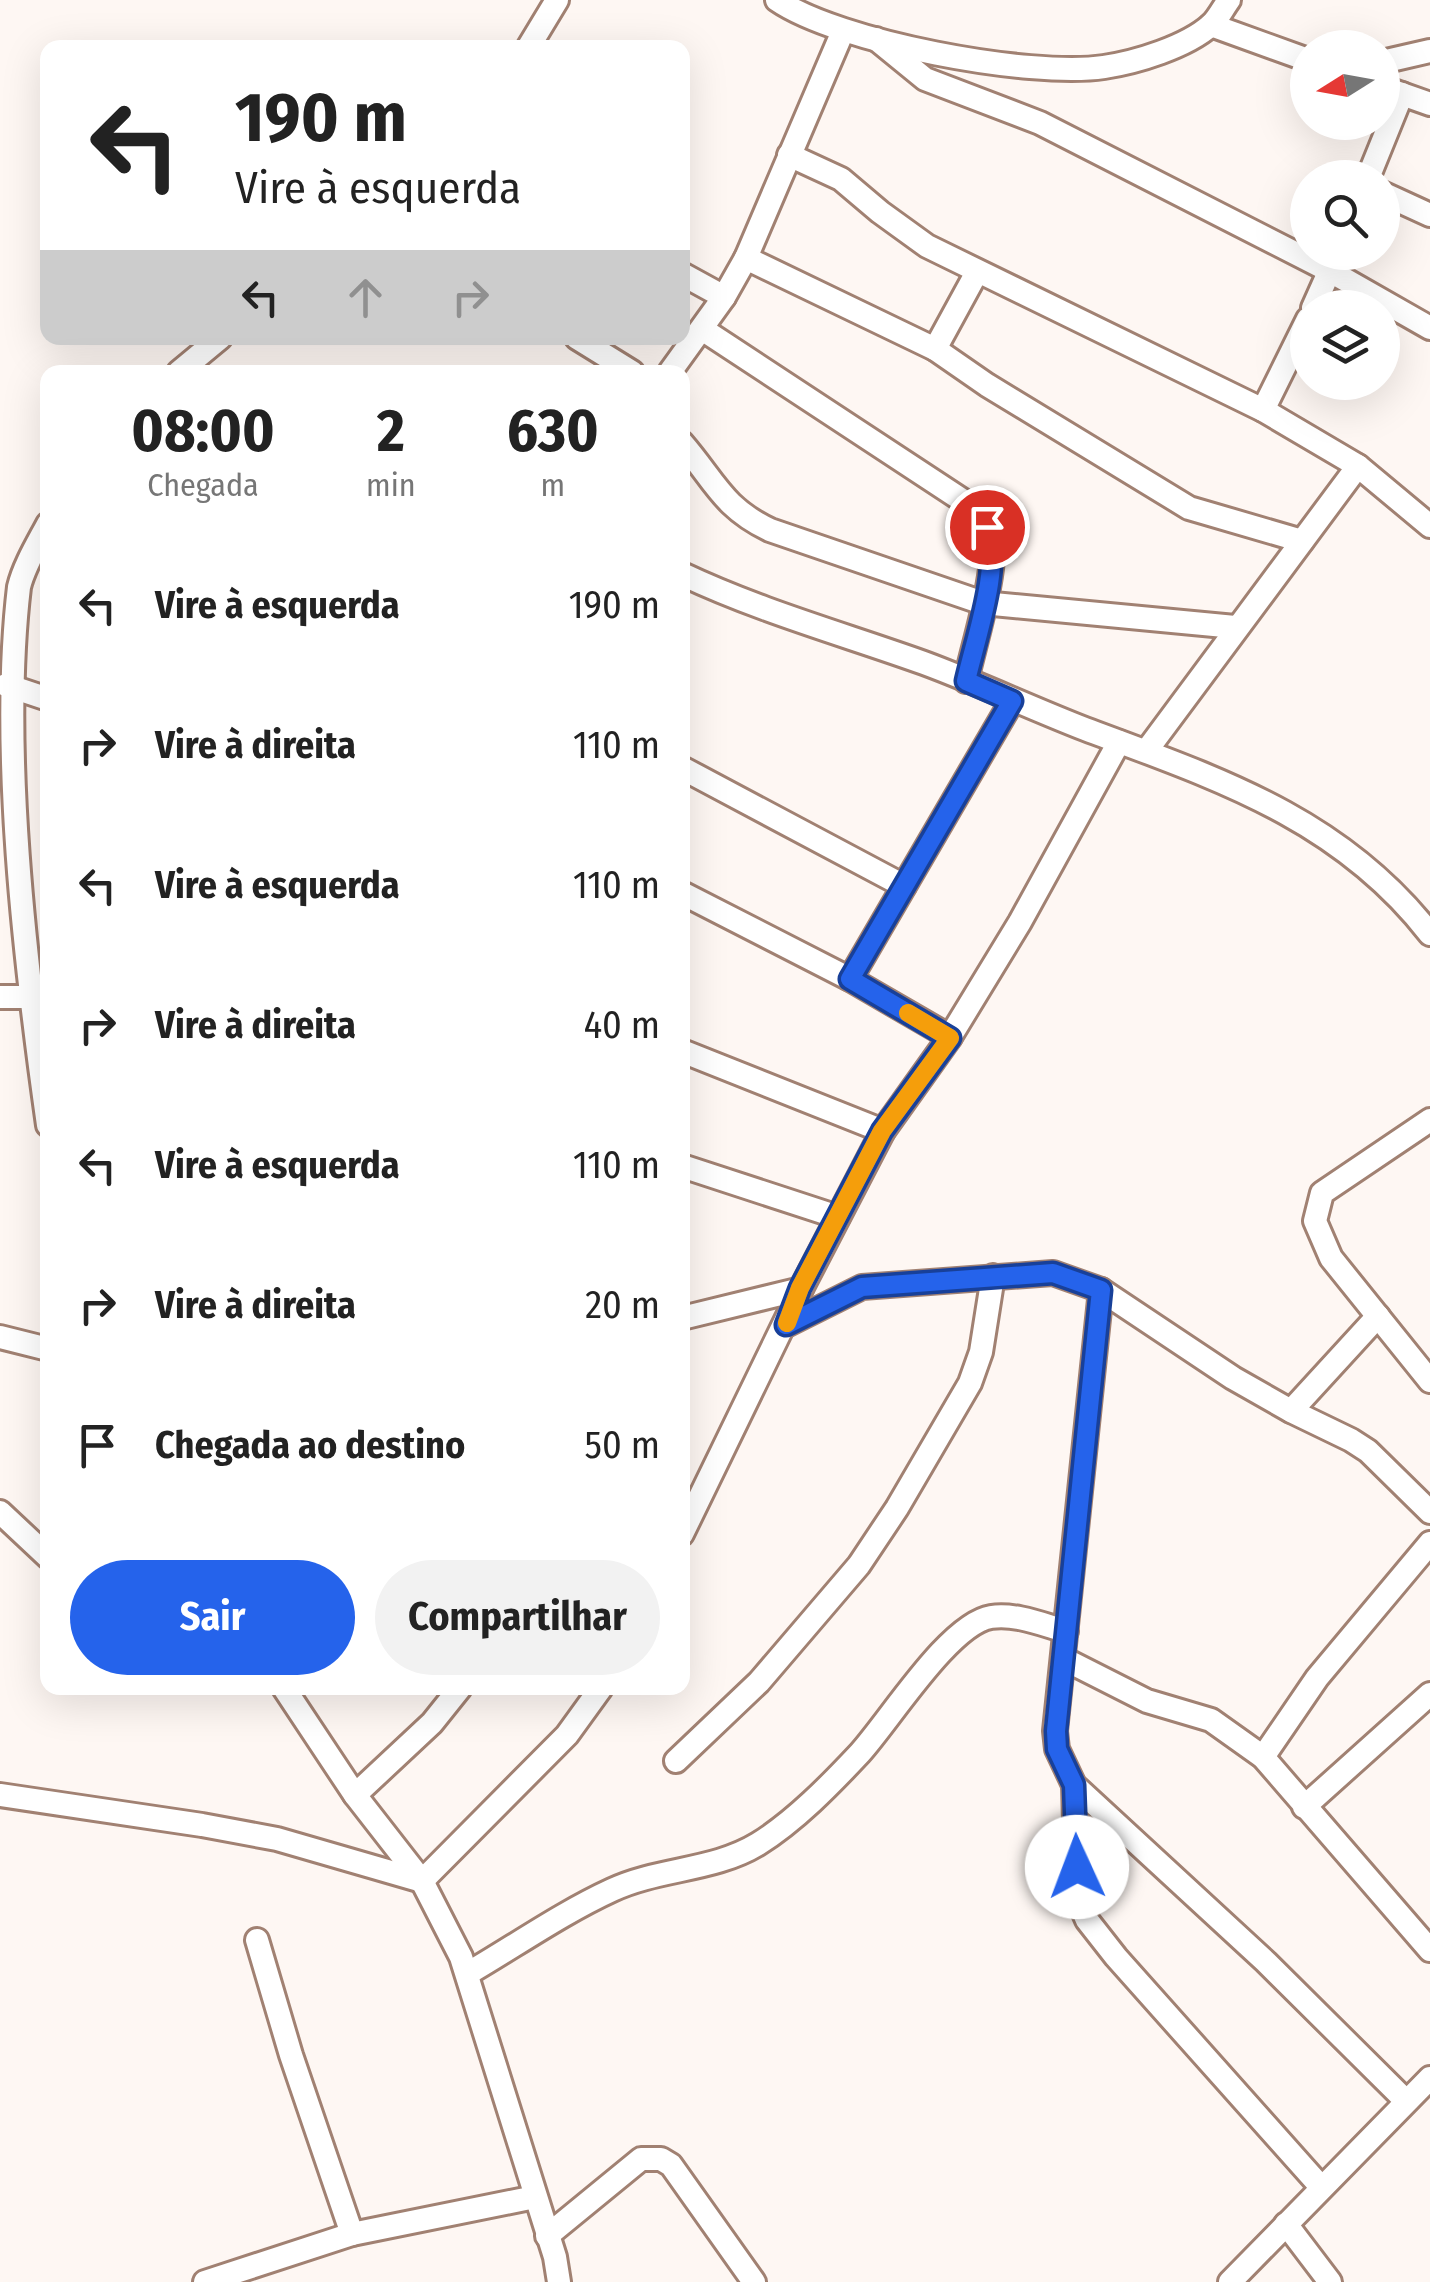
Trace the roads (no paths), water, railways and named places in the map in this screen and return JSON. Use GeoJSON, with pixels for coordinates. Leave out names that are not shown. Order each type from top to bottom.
{"type":"FeatureCollection","features":[{"type":"Feature","properties":{"kind":"street"},"geometry":{"type":"LineString","coordinates":[[533,40],[557,0]]}},
{"type":"Feature","properties":{"kind":"street"},"geometry":{"type":"LineString","coordinates":[[777,0],[809,19],[876,39],[966,58],[1073,69],[1105,67],[1160,53],[1211,25],[1229,0]]}},
{"type":"Feature","properties":{"kind":"street"},"geometry":{"type":"LineString","coordinates":[[1211,25],[1290,54]]}},
{"type":"Feature","properties":{"kind":"street"},"geometry":{"type":"LineString","coordinates":[[675,365],[724,297],[746,258],[844,31]]}},
{"type":"Feature","properties":{"kind":"street"},"geometry":{"type":"LineString","coordinates":[[876,39],[925,79],[1040,123],[1290,241]]}},
{"type":"Feature","properties":{"kind":"street"},"geometry":{"type":"LineString","coordinates":[[1400,58],[1430,51]]}},
{"type":"Feature","properties":{"kind":"street"},"geometry":{"type":"LineString","coordinates":[[1400,93],[1430,104]]}},
{"type":"Feature","properties":{"kind":"street"},"geometry":{"type":"LineString","coordinates":[[789,155],[841,179],[916,238],[976,272],[1264,410],[1358,466],[1430,526]]}},
{"type":"Feature","properties":{"kind":"street"},"geometry":{"type":"LineString","coordinates":[[1400,201],[1430,215]]}},
{"type":"Feature","properties":{"kind":"street"},"geometry":{"type":"LineString","coordinates":[[746,258],[936,348],[987,384],[1189,508],[1302,541]]}},
{"type":"Feature","properties":{"kind":"street"},"geometry":{"type":"LineString","coordinates":[[1346,270],[1430,328]]}},
{"type":"Feature","properties":{"kind":"street"},"geometry":{"type":"LineString","coordinates":[[936,348],[976,272]]}},
{"type":"Feature","properties":{"kind":"street"},"geometry":{"type":"LineString","coordinates":[[690,278],[724,297]]}},
{"type":"Feature","properties":{"kind":"street"},"geometry":{"type":"LineString","coordinates":[[702,329],[974,511],[987,527],[992,540],[991,569],[966,681]]}},
{"type":"Feature","properties":{"kind":"street"},"geometry":{"type":"LineString","coordinates":[[188,365],[212,345]]}},
{"type":"Feature","properties":{"kind":"street"},"geometry":{"type":"LineString","coordinates":[[588,345],[621,365]]}},
{"type":"Feature","properties":{"kind":"street"},"geometry":{"type":"LineString","coordinates":[[1264,410],[1290,356]]}},
{"type":"Feature","properties":{"kind":"street"},"geometry":{"type":"LineString","coordinates":[[690,454],[729,505],[745,518],[983,603],[1235,627]]}},
{"type":"Feature","properties":{"kind":"street"},"geometry":{"type":"LineString","coordinates":[[1147,750],[1358,466]]}},
{"type":"Feature","properties":{"kind":"street"},"geometry":{"type":"LineString","coordinates":[[40,541],[20,584],[6,685],[9,818],[30,997],[40,1027]]}},
{"type":"Feature","properties":{"kind":"street"},"geometry":{"type":"LineString","coordinates":[[690,577],[1215,777],[1301,820],[1360,861],[1396,894],[1430,934]]}},
{"type":"Feature","properties":{"kind":"street"},"geometry":{"type":"LineString","coordinates":[[6,685],[40,696]]}},
{"type":"Feature","properties":{"kind":"street"},"geometry":{"type":"LineString","coordinates":[[850,979],[1012,701]]}},
{"type":"Feature","properties":{"kind":"street"},"geometry":{"type":"LineString","coordinates":[[690,1518],[786,1325],[800,1288],[882,1131],[950,1038],[1020,922],[1119,742]]}},
{"type":"Feature","properties":{"kind":"street"},"geometry":{"type":"LineString","coordinates":[[690,772],[904,886]]}},
{"type":"Feature","properties":{"kind":"street"},"geometry":{"type":"LineString","coordinates":[[690,897],[850,979],[950,1038]]}},
{"type":"Feature","properties":{"kind":"street"},"geometry":{"type":"LineString","coordinates":[[0,998],[30,997]]}},
{"type":"Feature","properties":{"kind":"street"},"geometry":{"type":"LineString","coordinates":[[690,1054],[882,1131]]}},
{"type":"Feature","properties":{"kind":"street"},"geometry":{"type":"LineString","coordinates":[[1430,1120],[1333,1184],[1322,1194],[1316,1208],[1319,1234],[1331,1258],[1430,1381]]}},
{"type":"Feature","properties":{"kind":"street"},"geometry":{"type":"LineString","coordinates":[[690,1169],[838,1217]]}},
{"type":"Feature","properties":{"kind":"street"},"geometry":{"type":"LineString","coordinates":[[786,1325],[862,1287],[1053,1273],[1101,1290],[1209,1362],[1368,1451],[1430,1512]]}},
{"type":"Feature","properties":{"kind":"street"},"geometry":{"type":"LineString","coordinates":[[676,1760],[759,1682],[859,1564],[897,1508],[970,1383],[981,1352],[992,1276]]}},
{"type":"Feature","properties":{"kind":"street"},"geometry":{"type":"LineString","coordinates":[[690,1316],[800,1288]]}},
{"type":"Feature","properties":{"kind":"street"},"geometry":{"type":"LineString","coordinates":[[1101,1290],[1057,1749],[1074,1785],[1266,1962],[1406,2101]]}},
{"type":"Feature","properties":{"kind":"street"},"geometry":{"type":"LineString","coordinates":[[1291,1411],[1378,1316]]}},
{"type":"Feature","properties":{"kind":"street"},"geometry":{"type":"LineString","coordinates":[[0,1337],[40,1347]]}},
{"type":"Feature","properties":{"kind":"street"},"geometry":{"type":"LineString","coordinates":[[0,1512],[40,1550]]}},
{"type":"Feature","properties":{"kind":"street"},"geometry":{"type":"LineString","coordinates":[[1263,1757],[1317,1678],[1430,1543]]}},
{"type":"Feature","properties":{"kind":"street"},"geometry":{"type":"LineString","coordinates":[[467,1974],[613,1889],[653,1874],[732,1858],[776,1832],[861,1751],[945,1648],[980,1622],[990,1617],[1011,1617],[1066,1631]]}},
{"type":"Feature","properties":{"kind":"street"},"geometry":{"type":"LineString","coordinates":[[1064,1660],[1147,1701],[1211,1720],[1263,1757],[1430,1950]]}},
{"type":"Feature","properties":{"kind":"street"},"geometry":{"type":"LineString","coordinates":[[1304,1808],[1430,1694]]}},
{"type":"Feature","properties":{"kind":"street"},"geometry":{"type":"LineString","coordinates":[[289,1695],[355,1795],[422,1880],[467,1974],[559,2282]]}},
{"type":"Feature","properties":{"kind":"street"},"geometry":{"type":"LineString","coordinates":[[355,1795],[432,1723],[454,1695]]}},
{"type":"Feature","properties":{"kind":"street"},"geometry":{"type":"LineString","coordinates":[[422,1880],[567,1735],[597,1695]]}},
{"type":"Feature","properties":{"kind":"street"},"geometry":{"type":"LineString","coordinates":[[1074,1785],[1077,1897],[1087,1920],[1116,1958],[1320,2188]]}},
{"type":"Feature","properties":{"kind":"street"},"geometry":{"type":"LineString","coordinates":[[0,1796],[258,1836],[422,1880]]}},
{"type":"Feature","properties":{"kind":"street"},"geometry":{"type":"LineString","coordinates":[[257,1940],[285,2037],[352,2234]]}},
{"type":"Feature","properties":{"kind":"street"},"geometry":{"type":"LineString","coordinates":[[1230,2282],[1430,2078]]}},
{"type":"Feature","properties":{"kind":"street"},"geometry":{"type":"LineString","coordinates":[[551,2247],[641,2160],[661,2159],[671,2165],[754,2282]]}},
{"type":"Feature","properties":{"kind":"street"},"geometry":{"type":"LineString","coordinates":[[205,2282],[352,2234],[534,2197]]}},
{"type":"Feature","properties":{"kind":"street"},"geometry":{"type":"LineString","coordinates":[[1286,2224],[1330,2282]]}},
{"type":"Feature","properties":{"kind":"street"},"geometry":{"type":"LineString","coordinates":[[551,2247],[578,2282]]}}]}
